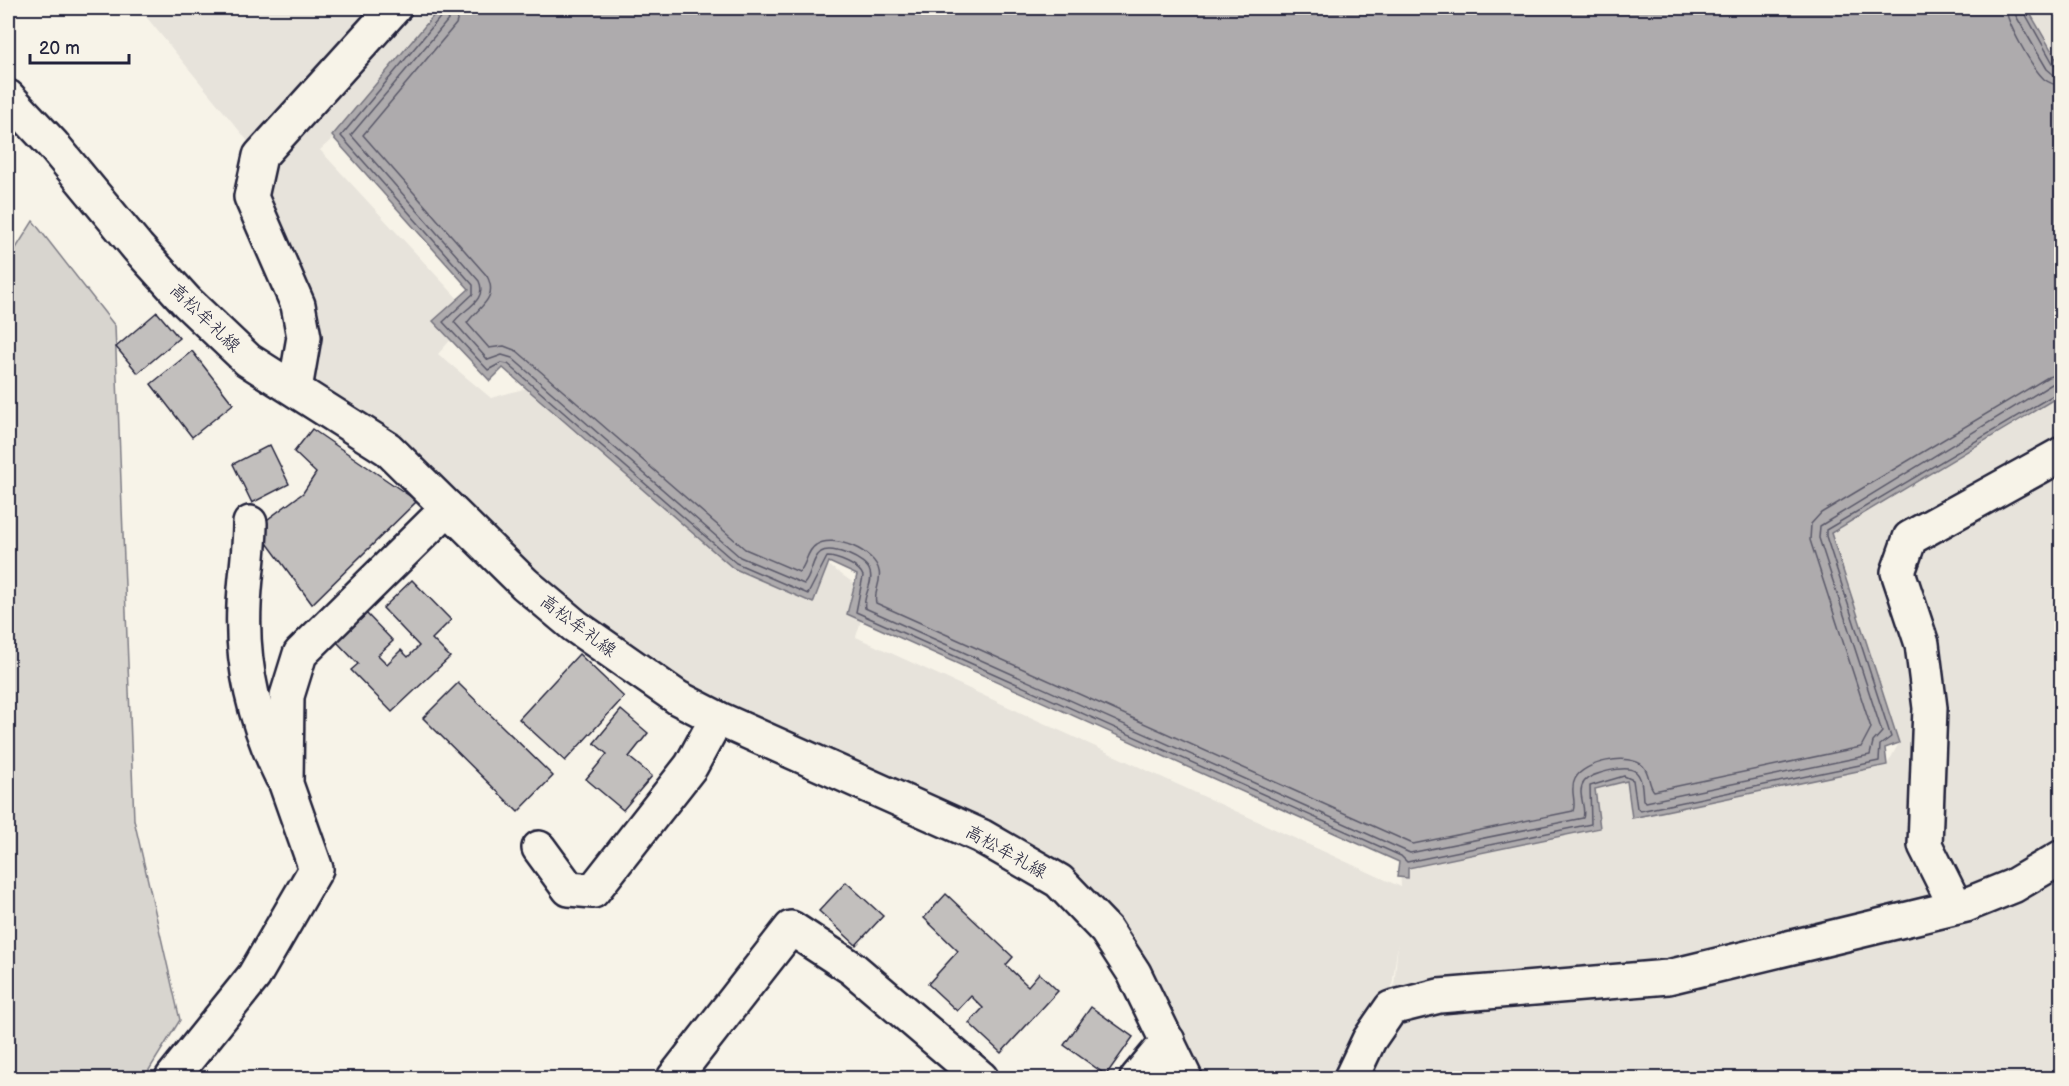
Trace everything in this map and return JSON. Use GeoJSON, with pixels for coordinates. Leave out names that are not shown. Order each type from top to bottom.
{"type":"FeatureCollection","features":[{"type":"Feature","properties":{"kind":"street"},"geometry":{"type":"LineString","coordinates":[[295,389],[304,336],[298,305],[250,197],[260,156],[394,8]]}},
{"type":"Feature","properties":{"kind":"street","name":"高松牟礼線"},"geometry":{"type":"LineString","coordinates":[[8,97],[54,145],[138,248],[187,302],[248,360],[388,449],[525,584],[575,626],[678,698],[717,718],[981,836],[1059,881],[1106,930],[1144,988],[1185,1078]]}},
{"type":"Feature","properties":{"kind":"street"},"geometry":{"type":"LineString","coordinates":[[1956,907],[1925,845],[1930,708],[1922,644],[1898,572],[1910,538],[2061,454]]}},
{"type":"Feature","properties":{"kind":"street"},"geometry":{"type":"LineString","coordinates":[[286,784],[287,696],[300,654],[448,508]]}},
{"type":"Feature","properties":{"kind":"street"},"geometry":{"type":"LineString","coordinates":[[172,1078],[254,976],[316,868],[286,784],[266,744],[250,695],[244,606],[250,553],[250,523]]}},
{"type":"Feature","properties":{"kind":"street"},"geometry":{"type":"LineString","coordinates":[[539,848],[569,889],[593,891],[690,765],[717,718]]}},
{"type":"Feature","properties":{"kind":"street"},"geometry":{"type":"LineString","coordinates":[[1351,1078],[1369,1040],[1390,1008],[1439,996],[1668,977],[1956,907],[2013,886],[2061,857]]}},
{"type":"Feature","properties":{"kind":"street"},"geometry":{"type":"LineString","coordinates":[[690,1073],[791,928],[852,968],[981,1078]]}},
{"type":"Feature","properties":{"kind":"street"},"geometry":{"type":"LineString","coordinates":[[1137,1078],[1168,1041]]}},
{"type":"Feature","properties":{"kind":"shaded area"},"geometry":{"type":"Polygon","coordinates":[[[139,8],[475,8],[320,150],[473,315],[438,354],[491,398],[527,388],[742,561],[817,557],[869,594],[856,637],[1401,887],[1400,862],[1600,828],[1594,789],[1627,781],[1632,818],[1887,765],[1899,743],[1831,533],[2061,395],[2061,1078],[1356,1078],[1392,1009],[1398,943],[1389,1008],[1347,1078],[1193,1078],[1134,973],[981,836],[678,698],[295,389],[260,156],[139,8]]]}},
{"type":"Feature","properties":{"kind":"shaded area"},"geometry":{"type":"Polygon","coordinates":[[[2027,8],[2061,8],[2061,67],[2027,8]]]}},
{"type":"Feature","properties":{"kind":"shaded area"},"geometry":{"type":"Polygon","coordinates":[[[33,221],[115,326],[134,820],[180,1020],[144,1078],[8,1078],[8,261],[33,221]]]}},
{"type":"Feature","properties":{"kind":"water"},"geometry":{"type":"Polygon","coordinates":[[[440,8],[2027,8],[2061,67],[2061,395],[1831,533],[1899,743],[1885,748],[1887,765],[1632,818],[1627,781],[1595,789],[1600,828],[1408,868],[1408,878],[1397,877],[1399,862],[847,614],[857,575],[829,562],[813,603],[733,568],[503,368],[490,381],[433,321],[469,289],[332,136],[440,8]]]}},
{"type":"Feature","properties":{"kind":"building"},"geometry":{"type":"Polygon","coordinates":[[[157,312],[179,338],[138,373],[116,347],[157,312]]]}},
{"type":"Feature","properties":{"kind":"building"},"geometry":{"type":"Polygon","coordinates":[[[192,351],[233,404],[192,437],[151,384],[192,351]]]}},
{"type":"Feature","properties":{"kind":"building"},"geometry":{"type":"Polygon","coordinates":[[[312,429],[417,501],[312,604],[256,528],[303,493],[316,473],[294,452],[312,429]]]}},
{"type":"Feature","properties":{"kind":"building"},"geometry":{"type":"Polygon","coordinates":[[[270,445],[289,484],[252,503],[233,464],[270,445]]]}},
{"type":"Feature","properties":{"kind":"building"},"geometry":{"type":"Polygon","coordinates":[[[412,580],[451,620],[432,639],[450,657],[392,712],[351,670],[358,664],[336,641],[366,613],[393,641],[378,655],[387,664],[401,650],[408,657],[419,646],[383,608],[412,580]]]}},
{"type":"Feature","properties":{"kind":"building"},"geometry":{"type":"Polygon","coordinates":[[[579,654],[624,697],[565,761],[519,719],[579,654]]]}},
{"type":"Feature","properties":{"kind":"building"},"geometry":{"type":"Polygon","coordinates":[[[458,683],[553,776],[518,812],[423,718],[458,683]]]}},
{"type":"Feature","properties":{"kind":"building"},"geometry":{"type":"Polygon","coordinates":[[[621,710],[648,733],[629,757],[652,776],[623,810],[586,779],[607,754],[594,743],[621,710]]]}},
{"type":"Feature","properties":{"kind":"building"},"geometry":{"type":"Polygon","coordinates":[[[846,882],[883,916],[856,945],[819,911],[846,882]]]}},
{"type":"Feature","properties":{"kind":"building"},"geometry":{"type":"Polygon","coordinates":[[[946,894],[1013,957],[1006,965],[1028,986],[1039,973],[1058,991],[1001,1053],[969,1023],[983,1008],[971,996],[957,1011],[928,984],[958,951],[924,918],[946,894]]]}},
{"type":"Feature","properties":{"kind":"building"},"geometry":{"type":"Polygon","coordinates":[[[1091,1007],[1133,1037],[1106,1075],[1064,1045],[1091,1007]]]}}]}
